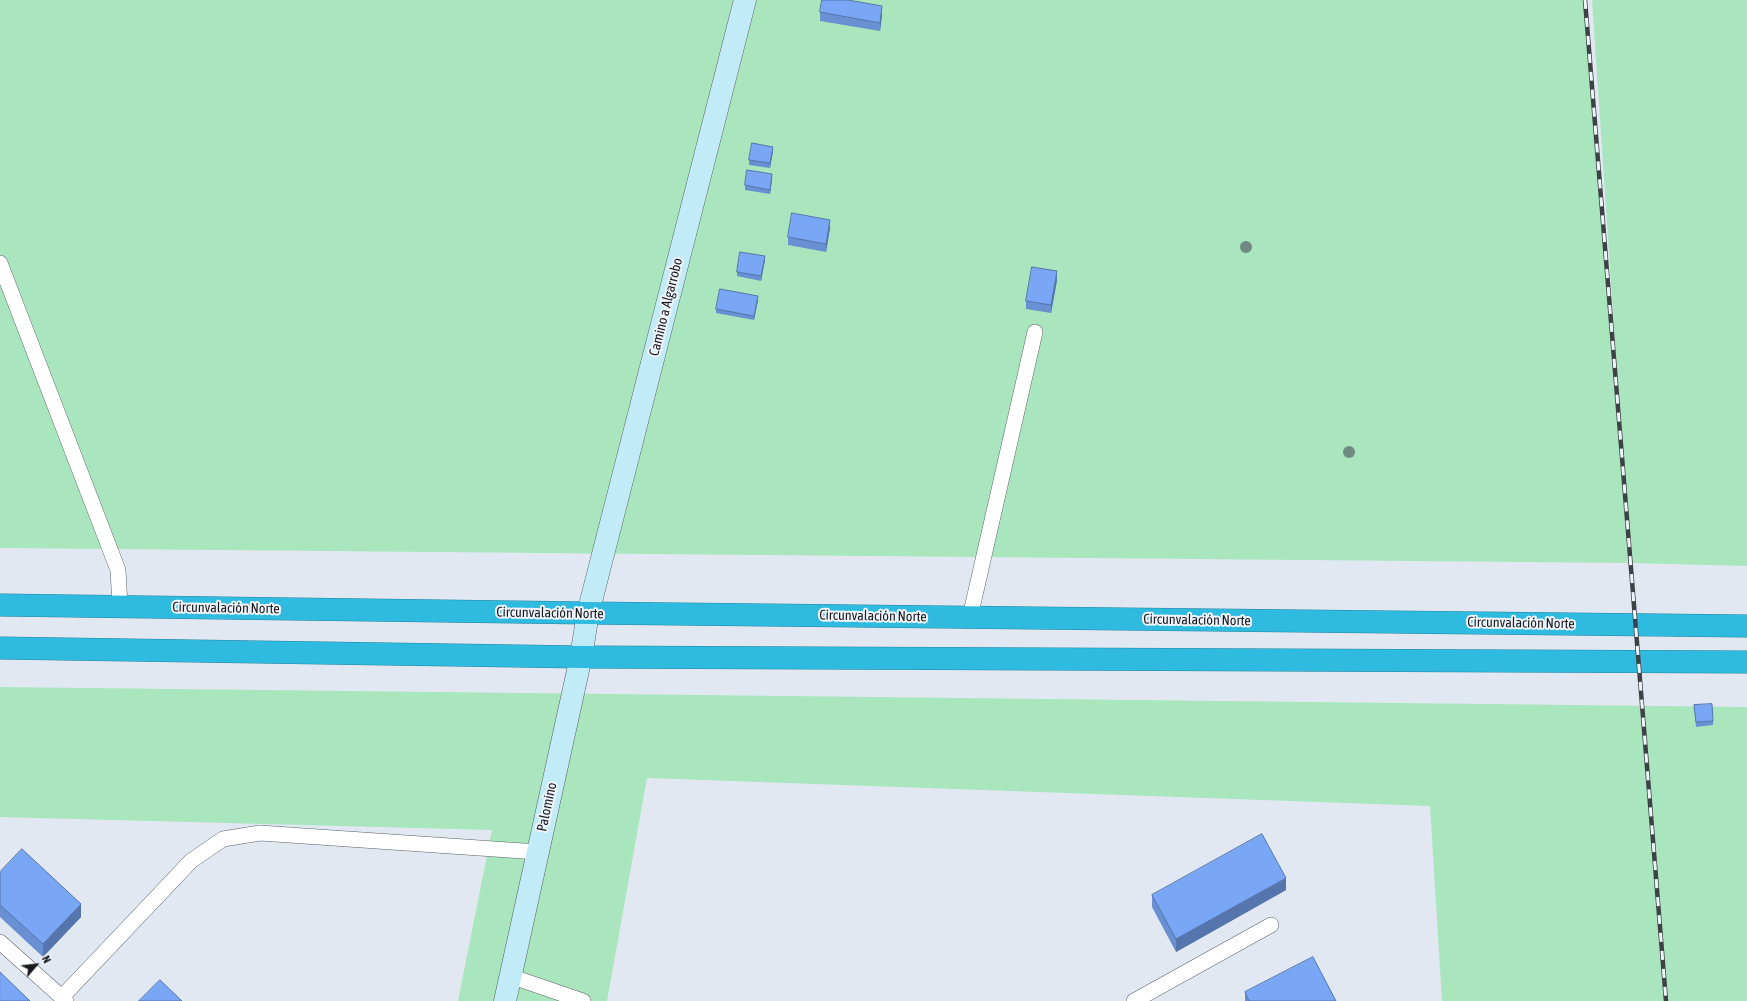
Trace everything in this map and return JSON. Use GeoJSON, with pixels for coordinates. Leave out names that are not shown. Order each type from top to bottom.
{"type":"FeatureCollection","features":[{"type":"Feature","properties":{"kind":"highway","name":"Circunvalación Norte"},"geometry":{"type":"LineString","coordinates":[[0,605],[1747,626]]}},
{"type":"Feature","properties":{"kind":"highway"},"geometry":{"type":"LineString","coordinates":[[0,648],[581,657],[1747,662]]}},
{"type":"Feature","properties":{"kind":"street","name":"Camino a Algarrobo"},"geometry":{"type":"LineString","coordinates":[[588,613],[745,0]]}},
{"type":"Feature","properties":{"kind":"street","name":"Palomino"},"geometry":{"type":"LineString","coordinates":[[504,1001],[581,657],[588,613]]}},
{"type":"Feature","properties":{"kind":"lane"},"geometry":{"type":"LineString","coordinates":[[0,263],[118,570],[120,606]]}},
{"type":"Feature","properties":{"kind":"lane"},"geometry":{"type":"LineString","coordinates":[[970,617],[1035,332]]}},
{"type":"Feature","properties":{"kind":"lane"},"geometry":{"type":"LineString","coordinates":[[0,942],[64,999],[191,861],[223,839],[260,833],[538,852]]}},
{"type":"Feature","properties":{"kind":"lane"},"geometry":{"type":"LineString","coordinates":[[1134,1001],[1271,925]]}},
{"type":"Feature","properties":{"kind":"lane"},"geometry":{"type":"LineString","coordinates":[[510,976],[583,1001]]}},
{"type":"Feature","properties":{"kind":"green space"},"geometry":{"type":"Polygon","coordinates":[[[0,0],[1585,0],[1625,492],[1592,0],[1747,0],[1747,566],[1630,563],[0,548],[0,0]]]}},
{"type":"Feature","properties":{"kind":"green space"},"geometry":{"type":"Polygon","coordinates":[[[0,687],[1747,707],[1747,1001],[1442,1001],[1430,806],[647,778],[607,1001],[458,1001],[492,830],[0,817],[0,687]]]}},
{"type":"Feature","properties":{"kind":"building"},"geometry":{"type":"Polygon","coordinates":[[[822,0],[848,0],[882,6],[880,23],[820,12],[822,0]]]}},
{"type":"Feature","properties":{"kind":"building"},"geometry":{"type":"Polygon","coordinates":[[[752,143],[773,147],[770,163],[749,160],[752,143]]]}},
{"type":"Feature","properties":{"kind":"building"},"geometry":{"type":"Polygon","coordinates":[[[747,170],[772,174],[770,190],[745,185],[747,170]]]}},
{"type":"Feature","properties":{"kind":"building"},"geometry":{"type":"Polygon","coordinates":[[[792,213],[830,220],[826,244],[788,237],[792,213]]]}},
{"type":"Feature","properties":{"kind":"building"},"geometry":{"type":"Polygon","coordinates":[[[740,252],[765,256],[761,276],[737,272],[740,252]]]}},
{"type":"Feature","properties":{"kind":"building"},"geometry":{"type":"Polygon","coordinates":[[[1032,267],[1057,271],[1051,305],[1026,301],[1032,267]]]}},
{"type":"Feature","properties":{"kind":"building"},"geometry":{"type":"Polygon","coordinates":[[[720,289],[758,296],[754,316],[716,309],[720,289]]]}},
{"type":"Feature","properties":{"kind":"building"},"geometry":{"type":"Polygon","coordinates":[[[1712,704],[1713,721],[1696,722],[1694,705],[1712,704]]]}},
{"type":"Feature","properties":{"kind":"building"},"geometry":{"type":"Polygon","coordinates":[[[1262,834],[1286,878],[1176,939],[1152,895],[1262,834]]]}},
{"type":"Feature","properties":{"kind":"building"},"geometry":{"type":"Polygon","coordinates":[[[22,849],[81,904],[43,944],[0,905],[0,872],[22,849]]]}},
{"type":"Feature","properties":{"kind":"building"},"geometry":{"type":"Polygon","coordinates":[[[1313,957],[1336,1001],[1249,1001],[1245,992],[1313,957]]]}},
{"type":"Feature","properties":{"kind":"building"},"geometry":{"type":"Polygon","coordinates":[[[0,972],[30,1001],[0,1001],[0,972]]]}},
{"type":"Feature","properties":{"kind":"building"},"geometry":{"type":"Polygon","coordinates":[[[160,980],[182,1001],[139,1001],[160,980]]]}},
{"type":"Feature","properties":{"kind":"railway"},"geometry":{"type":"LineString","coordinates":[[1585,0],[1666,1001]]}}]}
